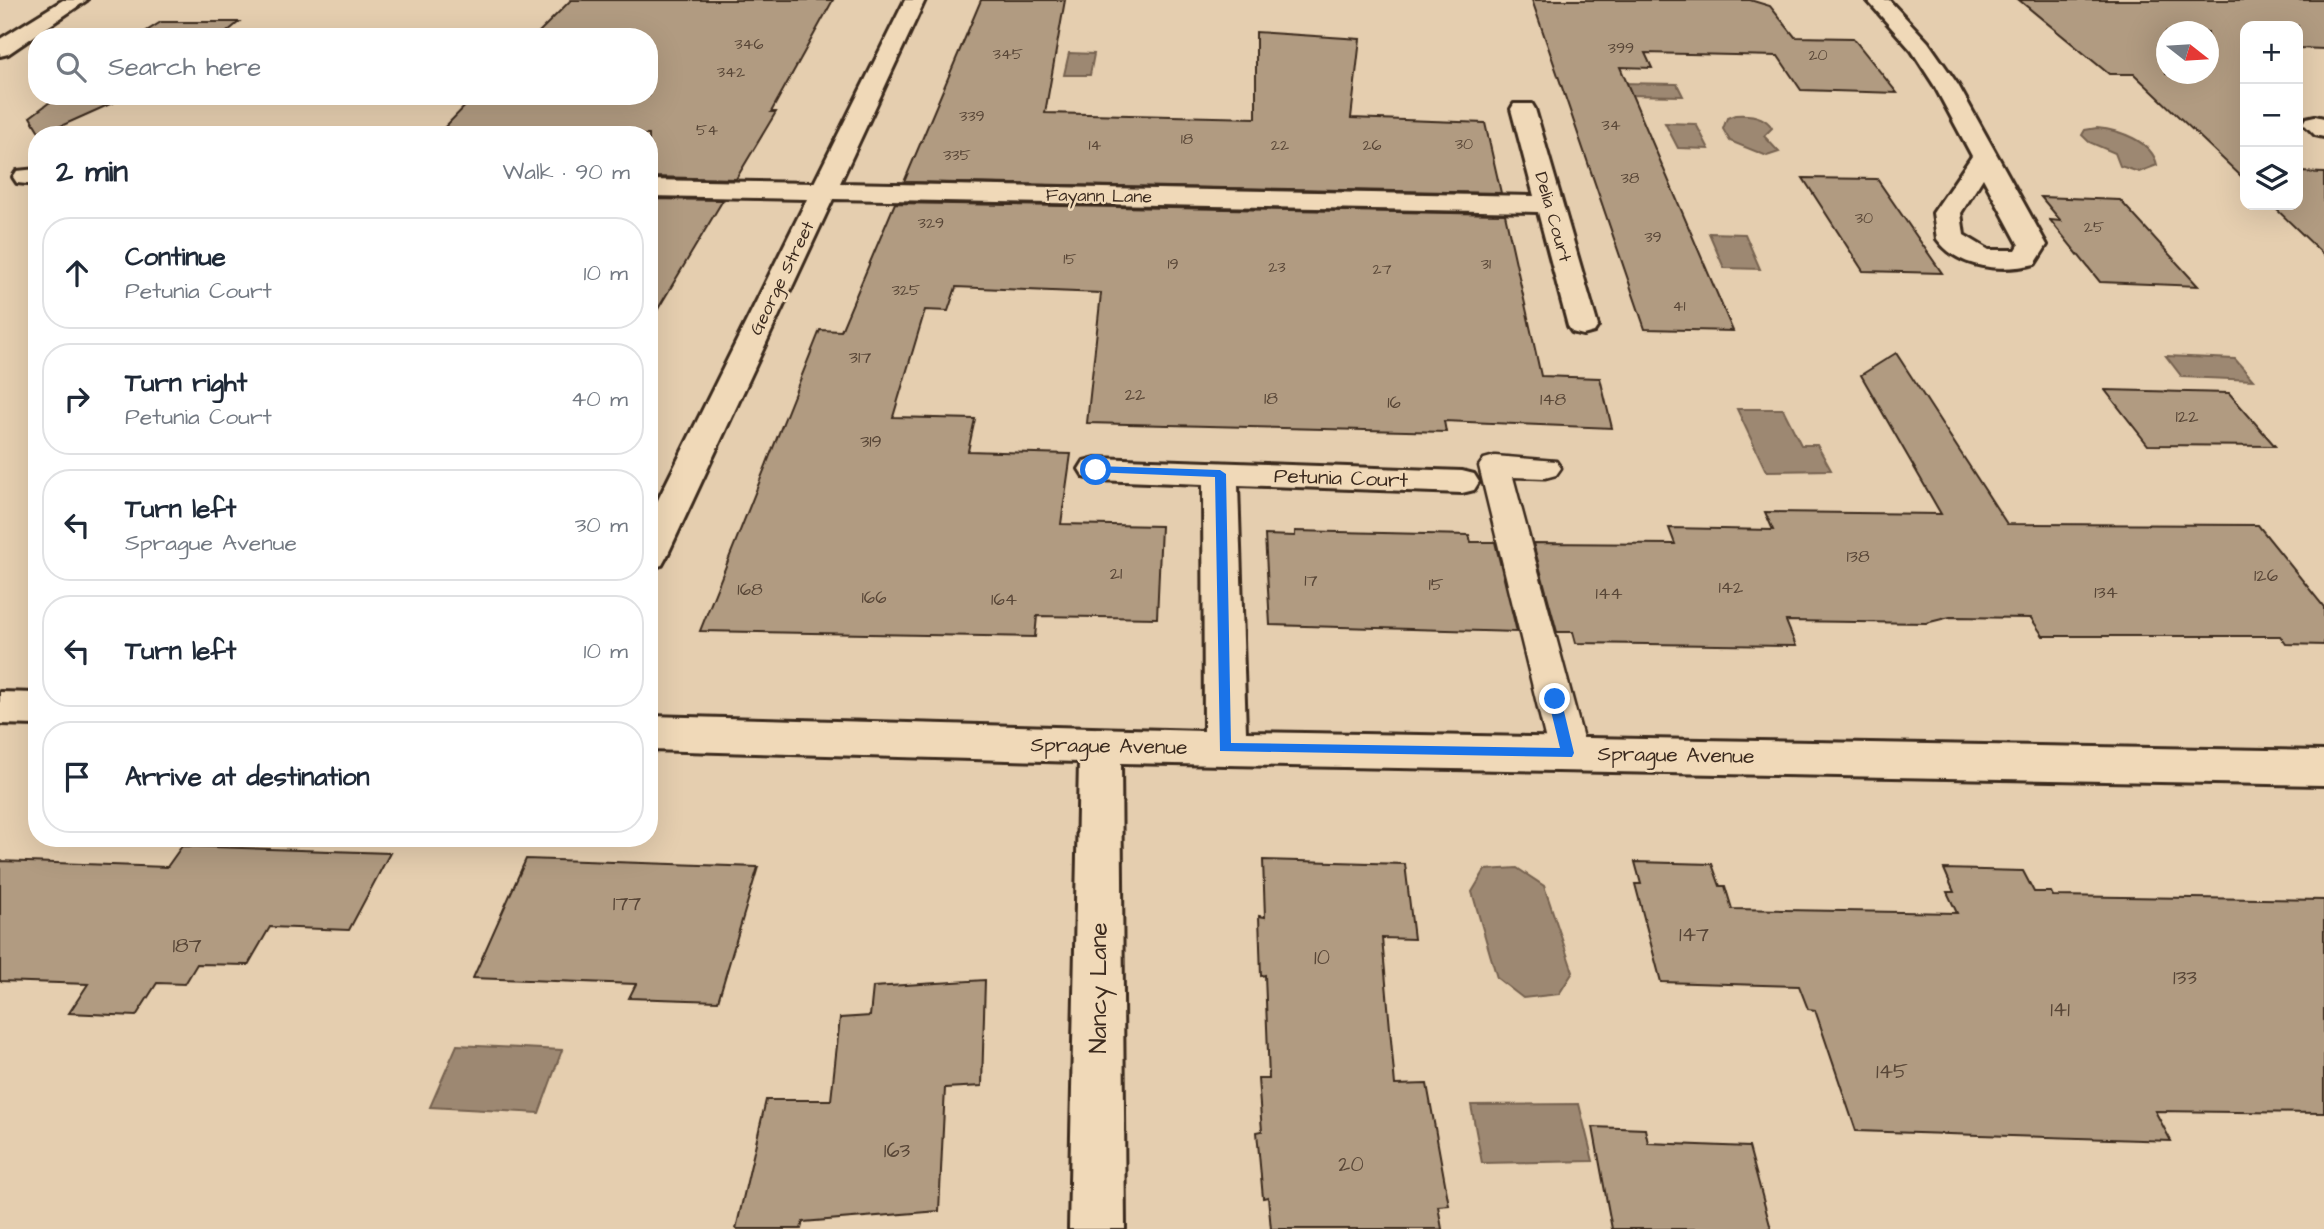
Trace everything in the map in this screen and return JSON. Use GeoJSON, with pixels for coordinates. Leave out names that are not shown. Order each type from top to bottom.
{"type":"FeatureCollection","features":[{"type":"Feature","properties":{"kind":"street"},"geometry":{"type":"LineString","coordinates":[[33,28],[77,0]]}},
{"type":"Feature","properties":{"kind":"street","name":"George Street"},"geometry":{"type":"LineString","coordinates":[[658,537],[915,0]]}},
{"type":"Feature","properties":{"kind":"street"},"geometry":{"type":"LineString","coordinates":[[1877,0],[1932,65],[1984,157]]}},
{"type":"Feature","properties":{"kind":"street"},"geometry":{"type":"LineString","coordinates":[[0,49],[28,31]]}},
{"type":"Feature","properties":{"kind":"street","name":"Delia Court"},"geometry":{"type":"LineString","coordinates":[[1523,109],[1583,326]]}},
{"type":"Feature","properties":{"kind":"street","name":"Fayann Lane"},"geometry":{"type":"LineString","coordinates":[[658,188],[1549,204]]}},
{"type":"Feature","properties":{"kind":"street","name":"Petunia Court"},"geometry":{"type":"LineString","coordinates":[[1096,470],[1462,482]]}},
{"type":"Feature","properties":{"kind":"street"},"geometry":{"type":"LineString","coordinates":[[1220,474],[1225,748]]}},
{"type":"Feature","properties":{"kind":"street"},"geometry":{"type":"LineString","coordinates":[[0,708],[28,709]]}},
{"type":"Feature","properties":{"kind":"street","name":"Sprague Avenue"},"geometry":{"type":"LineString","coordinates":[[658,733],[1100,746],[2324,768]]}},
{"type":"Feature","properties":{"kind":"street","name":"Nancy Lane"},"geometry":{"type":"LineString","coordinates":[[1097,1229],[1100,746]]}},
{"type":"Feature","properties":{"kind":"lane"},"geometry":{"type":"LineString","coordinates":[[1545,468],[1495,466],[1568,753]]}},
{"type":"Feature","properties":{"kind":"shaded area"},"geometry":{"type":"Polygon","coordinates":[[[1069,53],[1094,54],[1090,75],[1064,75],[1069,53]]]}},
{"type":"Feature","properties":{"kind":"shaded area"},"geometry":{"type":"Polygon","coordinates":[[[1619,83],[1677,84],[1683,96],[1624,95],[1619,83]]]}},
{"type":"Feature","properties":{"kind":"shaded area"},"geometry":{"type":"Polygon","coordinates":[[[1751,115],[1765,120],[1772,128],[1764,136],[1779,152],[1767,156],[1730,141],[1723,129],[1727,118],[1751,115]]]}},
{"type":"Feature","properties":{"kind":"shaded area"},"geometry":{"type":"Polygon","coordinates":[[[1665,123],[1696,124],[1709,149],[1678,148],[1665,123]]]}},
{"type":"Feature","properties":{"kind":"shaded area"},"geometry":{"type":"Polygon","coordinates":[[[2097,128],[2124,134],[2142,143],[2149,149],[2157,165],[2139,172],[2120,166],[2115,153],[2089,142],[2082,135],[2085,130],[2097,128]]]}},
{"type":"Feature","properties":{"kind":"shaded area"},"geometry":{"type":"Polygon","coordinates":[[[1709,233],[1745,234],[1760,269],[1724,268],[1709,233]]]}},
{"type":"Feature","properties":{"kind":"shaded area"},"geometry":{"type":"Polygon","coordinates":[[[2166,356],[2235,359],[2253,380],[2182,377],[2166,356]]]}},
{"type":"Feature","properties":{"kind":"shaded area"},"geometry":{"type":"Polygon","coordinates":[[[1737,409],[1783,409],[1801,445],[1817,445],[1831,470],[1766,471],[1737,409]]]}},
{"type":"Feature","properties":{"kind":"shaded area"},"geometry":{"type":"Polygon","coordinates":[[[1517,868],[1544,886],[1573,972],[1559,994],[1523,998],[1497,978],[1472,892],[1485,870],[1517,868]]]}},
{"type":"Feature","properties":{"kind":"shaded area"},"geometry":{"type":"Polygon","coordinates":[[[457,1045],[562,1050],[539,1113],[430,1107],[457,1045]]]}},
{"type":"Feature","properties":{"kind":"shaded area"},"geometry":{"type":"Polygon","coordinates":[[[1579,1104],[1593,1161],[1482,1163],[1471,1105],[1579,1104]]]}},
{"type":"Feature","properties":{"kind":"building"},"geometry":{"type":"Polygon","coordinates":[[[571,0],[833,0],[771,112],[776,112],[736,179],[658,177],[658,126],[446,126],[466,105],[658,105],[658,28],[543,28],[571,0]]]}},
{"type":"Feature","properties":{"kind":"building"},"geometry":{"type":"Polygon","coordinates":[[[981,0],[1065,0],[1045,113],[1256,118],[1256,32],[1360,39],[1351,118],[1485,123],[1501,193],[904,182],[981,0]]]}},
{"type":"Feature","properties":{"kind":"building"},"geometry":{"type":"Polygon","coordinates":[[[1532,0],[1750,0],[1770,6],[1795,37],[1853,38],[1897,93],[1801,90],[1778,56],[1645,53],[1652,68],[1620,67],[1733,331],[1645,329],[1532,0]]]}},
{"type":"Feature","properties":{"kind":"building"},"geometry":{"type":"Polygon","coordinates":[[[2019,0],[2324,0],[2324,49],[2303,48],[2303,21],[2240,21],[2240,175],[2134,74],[2109,74],[2019,0]]]}},
{"type":"Feature","properties":{"kind":"building"},"geometry":{"type":"Polygon","coordinates":[[[161,22],[239,22],[232,28],[151,28],[161,22]]]}},
{"type":"Feature","properties":{"kind":"building"},"geometry":{"type":"Polygon","coordinates":[[[46,105],[108,105],[61,126],[36,126],[30,117],[46,105]]]}},
{"type":"Feature","properties":{"kind":"building"},"geometry":{"type":"Polygon","coordinates":[[[2303,172],[2324,173],[2324,255],[2277,210],[2303,210],[2303,172]]]}},
{"type":"Feature","properties":{"kind":"building"},"geometry":{"type":"Polygon","coordinates":[[[1803,178],[1877,179],[1942,273],[1863,271],[1803,178]]]}},
{"type":"Feature","properties":{"kind":"building"},"geometry":{"type":"Polygon","coordinates":[[[2041,197],[2120,200],[2198,286],[2100,282],[2050,220],[2061,221],[2041,197]]]}},
{"type":"Feature","properties":{"kind":"building"},"geometry":{"type":"Polygon","coordinates":[[[658,199],[723,200],[658,309],[658,199]]]}},
{"type":"Feature","properties":{"kind":"building"},"geometry":{"type":"Polygon","coordinates":[[[895,203],[1505,214],[1541,376],[1600,378],[1612,428],[1444,421],[1446,432],[1087,423],[1101,293],[956,287],[948,311],[925,310],[893,417],[975,419],[968,451],[1071,454],[1061,524],[1161,526],[1157,618],[1037,616],[1035,637],[700,631],[820,330],[841,331],[895,203]]]}},
{"type":"Feature","properties":{"kind":"building"},"geometry":{"type":"Polygon","coordinates":[[[1896,353],[2007,524],[2258,525],[2324,607],[2324,645],[2286,644],[2280,636],[2043,636],[2031,618],[1950,617],[1926,623],[1786,621],[1796,646],[1576,643],[1573,632],[1557,632],[1533,543],[1675,544],[1669,528],[1773,530],[1765,512],[1941,514],[1861,375],[1896,353]]]}},
{"type":"Feature","properties":{"kind":"building"},"geometry":{"type":"Polygon","coordinates":[[[2105,390],[2229,393],[2275,446],[2148,445],[2105,390]]]}},
{"type":"Feature","properties":{"kind":"building"},"geometry":{"type":"Polygon","coordinates":[[[1295,531],[1469,535],[1471,542],[1495,542],[1517,632],[1270,625],[1265,535],[1295,536],[1295,531]]]}},
{"type":"Feature","properties":{"kind":"building"},"geometry":{"type":"Polygon","coordinates":[[[181,847],[390,853],[349,930],[270,927],[248,965],[197,964],[185,984],[157,983],[136,1016],[69,1013],[88,984],[0,981],[0,861],[167,867],[181,847]]]}},
{"type":"Feature","properties":{"kind":"building"},"geometry":{"type":"Polygon","coordinates":[[[526,859],[758,867],[718,1001],[629,998],[636,984],[473,978],[526,859]]]}},
{"type":"Feature","properties":{"kind":"building"},"geometry":{"type":"Polygon","coordinates":[[[1263,860],[1405,864],[1414,939],[1382,938],[1395,1085],[1427,1084],[1449,1205],[1438,1206],[1442,1229],[1271,1229],[1268,1197],[1263,1198],[1257,1132],[1262,1131],[1258,1079],[1269,1079],[1265,975],[1261,976],[1259,916],[1265,917],[1263,860]]]}},
{"type":"Feature","properties":{"kind":"building"},"geometry":{"type":"Polygon","coordinates":[[[1635,862],[1712,864],[1720,886],[1725,886],[1732,909],[1957,913],[1947,892],[1954,892],[1944,869],[2023,871],[2034,892],[2051,892],[2053,896],[2324,900],[2324,1113],[2155,1111],[2171,1141],[1856,1131],[1815,1010],[1808,1009],[1799,986],[1661,982],[1635,884],[1641,884],[1635,862]]]}},
{"type":"Feature","properties":{"kind":"building"},"geometry":{"type":"Polygon","coordinates":[[[985,980],[982,1086],[945,1088],[939,1211],[803,1222],[801,1229],[736,1229],[766,1100],[831,1100],[840,1018],[870,1016],[873,987],[985,980]]]}},
{"type":"Feature","properties":{"kind":"building"},"geometry":{"type":"Polygon","coordinates":[[[1593,1127],[1645,1129],[1648,1143],[1749,1147],[1771,1229],[1612,1229],[1593,1127]]]}},
{"type":"Feature","properties":{"kind":"route"},"geometry":{"type":"LineString","coordinates":[[1096,470],[1220,474],[1225,748],[1568,753],[1555,699]]}}]}
